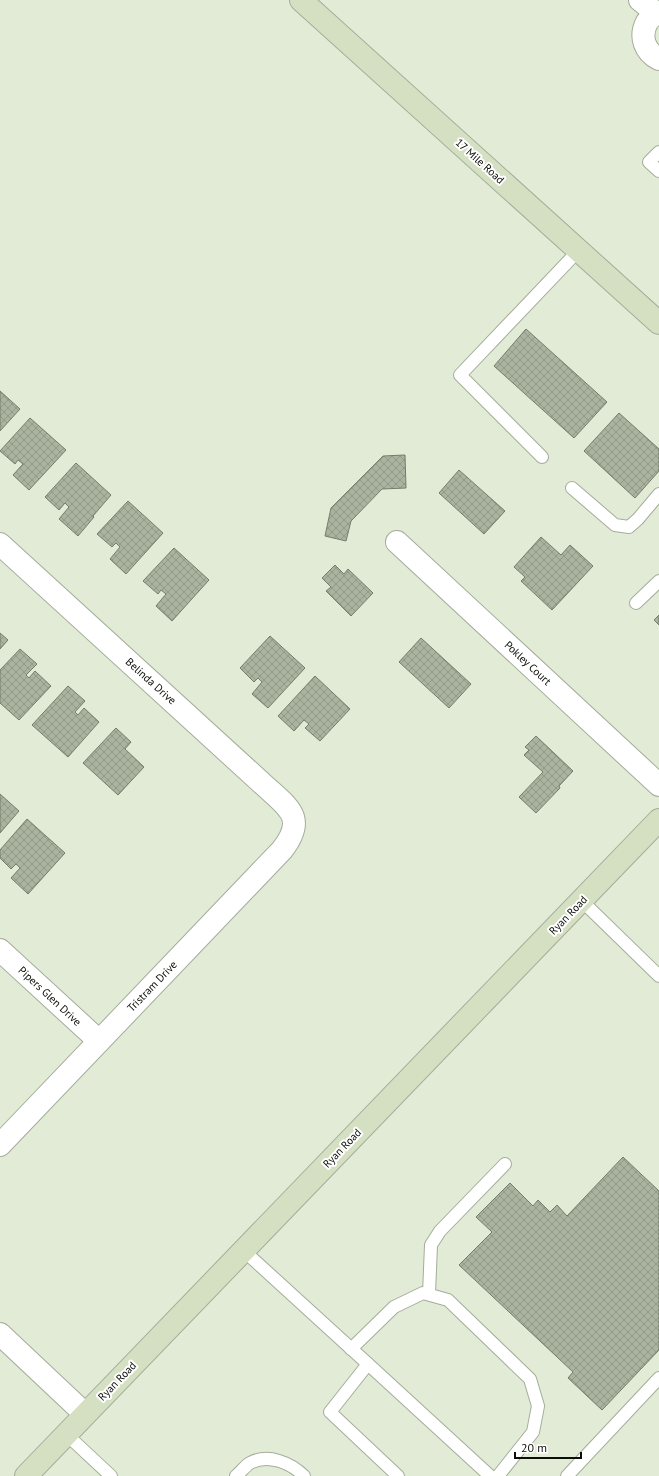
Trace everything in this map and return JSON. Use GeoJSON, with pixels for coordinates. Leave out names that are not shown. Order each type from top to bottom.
{"type":"FeatureCollection","features":[{"type":"Feature","properties":{"kind":"main road","name":"17 Mile Road"},"geometry":{"type":"LineString","coordinates":[[302,0],[579,250],[657,316]]}},
{"type":"Feature","properties":{"kind":"main road","name":"Ryan Road"},"geometry":{"type":"LineString","coordinates":[[26,1476],[659,820]]}},
{"type":"Feature","properties":{"kind":"street"},"geometry":{"type":"LineString","coordinates":[[652,9],[643,33],[644,41],[647,49],[652,55],[659,59]]}},
{"type":"Feature","properties":{"kind":"street","name":"Pokley Court"},"geometry":{"type":"LineString","coordinates":[[397,542],[659,785]]}},
{"type":"Feature","properties":{"kind":"street","name":"Belinda Drive"},"geometry":{"type":"LineString","coordinates":[[0,544],[288,807],[293,815],[295,823]]}},
{"type":"Feature","properties":{"kind":"street","name":"Tristram Drive"},"geometry":{"type":"LineString","coordinates":[[0,1145],[282,850],[293,832],[295,823]]}},
{"type":"Feature","properties":{"kind":"street","name":"Pipers Glen Drive"},"geometry":{"type":"LineString","coordinates":[[0,950],[99,1041]]}},
{"type":"Feature","properties":{"kind":"street"},"geometry":{"type":"LineString","coordinates":[[0,1334],[86,1414]]}},
{"type":"Feature","properties":{"kind":"lane"},"geometry":{"type":"LineString","coordinates":[[659,152],[649,162],[659,171]]}},
{"type":"Feature","properties":{"kind":"lane"},"geometry":{"type":"LineString","coordinates":[[542,458],[460,375],[579,250]]}},
{"type":"Feature","properties":{"kind":"lane"},"geometry":{"type":"LineString","coordinates":[[572,488],[615,525],[629,527],[638,519],[659,494]]}},
{"type":"Feature","properties":{"kind":"lane"},"geometry":{"type":"LineString","coordinates":[[636,603],[659,581]]}},
{"type":"Feature","properties":{"kind":"lane"},"geometry":{"type":"LineString","coordinates":[[582,901],[659,976]]}},
{"type":"Feature","properties":{"kind":"lane"},"geometry":{"type":"LineString","coordinates":[[429,1294],[431,1246],[440,1231],[505,1164]]}},
{"type":"Feature","properties":{"kind":"lane"},"geometry":{"type":"LineString","coordinates":[[243,1250],[490,1476]]}},
{"type":"Feature","properties":{"kind":"lane"},"geometry":{"type":"LineString","coordinates":[[351,1349],[394,1307],[423,1293],[448,1300],[530,1379],[538,1406],[533,1432],[498,1476]]}},
{"type":"Feature","properties":{"kind":"lane"},"geometry":{"type":"LineString","coordinates":[[368,1364],[330,1412],[398,1476]]}},
{"type":"Feature","properties":{"kind":"lane"},"geometry":{"type":"LineString","coordinates":[[567,1476],[659,1378]]}},
{"type":"Feature","properties":{"kind":"lane"},"geometry":{"type":"LineString","coordinates":[[66,1434],[111,1476]]}},
{"type":"Feature","properties":{"kind":"lane"},"geometry":{"type":"LineString","coordinates":[[236,1476],[250,1463],[266,1459],[296,1468],[304,1476]]}},
{"type":"Feature","properties":{"kind":"building"},"geometry":{"type":"Polygon","coordinates":[[[526,329],[607,402],[574,438],[494,366],[526,329]]]}},
{"type":"Feature","properties":{"kind":"building"},"geometry":{"type":"Polygon","coordinates":[[[0,391],[20,409],[0,431],[0,391]]]}},
{"type":"Feature","properties":{"kind":"building"},"geometry":{"type":"Polygon","coordinates":[[[619,413],[659,449],[659,471],[635,498],[584,451],[619,413]]]}},
{"type":"Feature","properties":{"kind":"building"},"geometry":{"type":"Polygon","coordinates":[[[30,418],[66,450],[29,490],[13,475],[23,464],[18,460],[15,464],[0,451],[30,418]]]}},
{"type":"Feature","properties":{"kind":"building"},"geometry":{"type":"Polygon","coordinates":[[[405,455],[406,488],[382,489],[351,521],[346,541],[325,536],[331,508],[383,456],[405,455]]]}},
{"type":"Feature","properties":{"kind":"building"},"geometry":{"type":"Polygon","coordinates":[[[76,463],[111,495],[78,536],[59,519],[69,507],[65,503],[59,510],[45,497],[76,463]]]}},
{"type":"Feature","properties":{"kind":"building"},"geometry":{"type":"Polygon","coordinates":[[[459,470],[505,511],[484,534],[439,493],[459,470]]]}},
{"type":"Feature","properties":{"kind":"building"},"geometry":{"type":"Polygon","coordinates":[[[128,501],[163,533],[126,574],[110,559],[120,547],[116,543],[112,547],[97,534],[128,501]]]}},
{"type":"Feature","properties":{"kind":"building"},"geometry":{"type":"Polygon","coordinates":[[[541,537],[561,555],[570,545],[593,566],[552,610],[521,581],[525,577],[514,567],[541,537]]]}},
{"type":"Feature","properties":{"kind":"building"},"geometry":{"type":"Polygon","coordinates":[[[174,548],[209,580],[172,621],[156,606],[166,594],[161,590],[158,594],[143,581],[174,548]]]}},
{"type":"Feature","properties":{"kind":"building"},"geometry":{"type":"Polygon","coordinates":[[[335,565],[344,574],[348,569],[373,593],[351,616],[326,591],[331,587],[322,578],[335,565]]]}},
{"type":"Feature","properties":{"kind":"building"},"geometry":{"type":"Polygon","coordinates":[[[659,615],[659,625],[654,620],[659,615]]]}},
{"type":"Feature","properties":{"kind":"building"},"geometry":{"type":"Polygon","coordinates":[[[0,633],[8,640],[0,649],[0,633]]]}},
{"type":"Feature","properties":{"kind":"building"},"geometry":{"type":"Polygon","coordinates":[[[270,636],[305,668],[268,708],[252,694],[262,682],[258,678],[254,682],[240,668],[270,636]]]}},
{"type":"Feature","properties":{"kind":"building"},"geometry":{"type":"Polygon","coordinates":[[[421,638],[471,684],[449,708],[399,662],[421,638]]]}},
{"type":"Feature","properties":{"kind":"building"},"geometry":{"type":"Polygon","coordinates":[[[20,649],[37,664],[26,675],[29,678],[35,671],[51,686],[19,720],[0,703],[0,670],[20,649]]]}},
{"type":"Feature","properties":{"kind":"building"},"geometry":{"type":"Polygon","coordinates":[[[315,676],[350,709],[320,741],[305,728],[309,724],[304,720],[294,731],[278,716],[315,676]]]}},
{"type":"Feature","properties":{"kind":"building"},"geometry":{"type":"Polygon","coordinates":[[[68,686],[85,701],[75,712],[78,715],[84,708],[99,722],[68,757],[32,725],[68,686]]]}},
{"type":"Feature","properties":{"kind":"building"},"geometry":{"type":"Polygon","coordinates":[[[116,728],[131,742],[125,749],[144,767],[118,795],[83,763],[116,728]]]}},
{"type":"Feature","properties":{"kind":"building"},"geometry":{"type":"Polygon","coordinates":[[[536,736],[573,771],[559,786],[560,788],[536,813],[519,797],[543,772],[524,755],[529,750],[525,747],[536,736]]]}},
{"type":"Feature","properties":{"kind":"building"},"geometry":{"type":"Polygon","coordinates":[[[0,794],[19,811],[0,833],[0,794]]]}},
{"type":"Feature","properties":{"kind":"building"},"geometry":{"type":"Polygon","coordinates":[[[27,819],[65,853],[28,894],[11,878],[20,868],[16,864],[11,869],[0,858],[0,850],[27,819]]]}},
{"type":"Feature","properties":{"kind":"building"},"geometry":{"type":"Polygon","coordinates":[[[623,1157],[659,1191],[659,1350],[602,1410],[568,1378],[573,1372],[459,1265],[492,1232],[476,1217],[510,1183],[533,1206],[538,1200],[550,1212],[557,1205],[567,1216],[623,1157]]]}}]}
